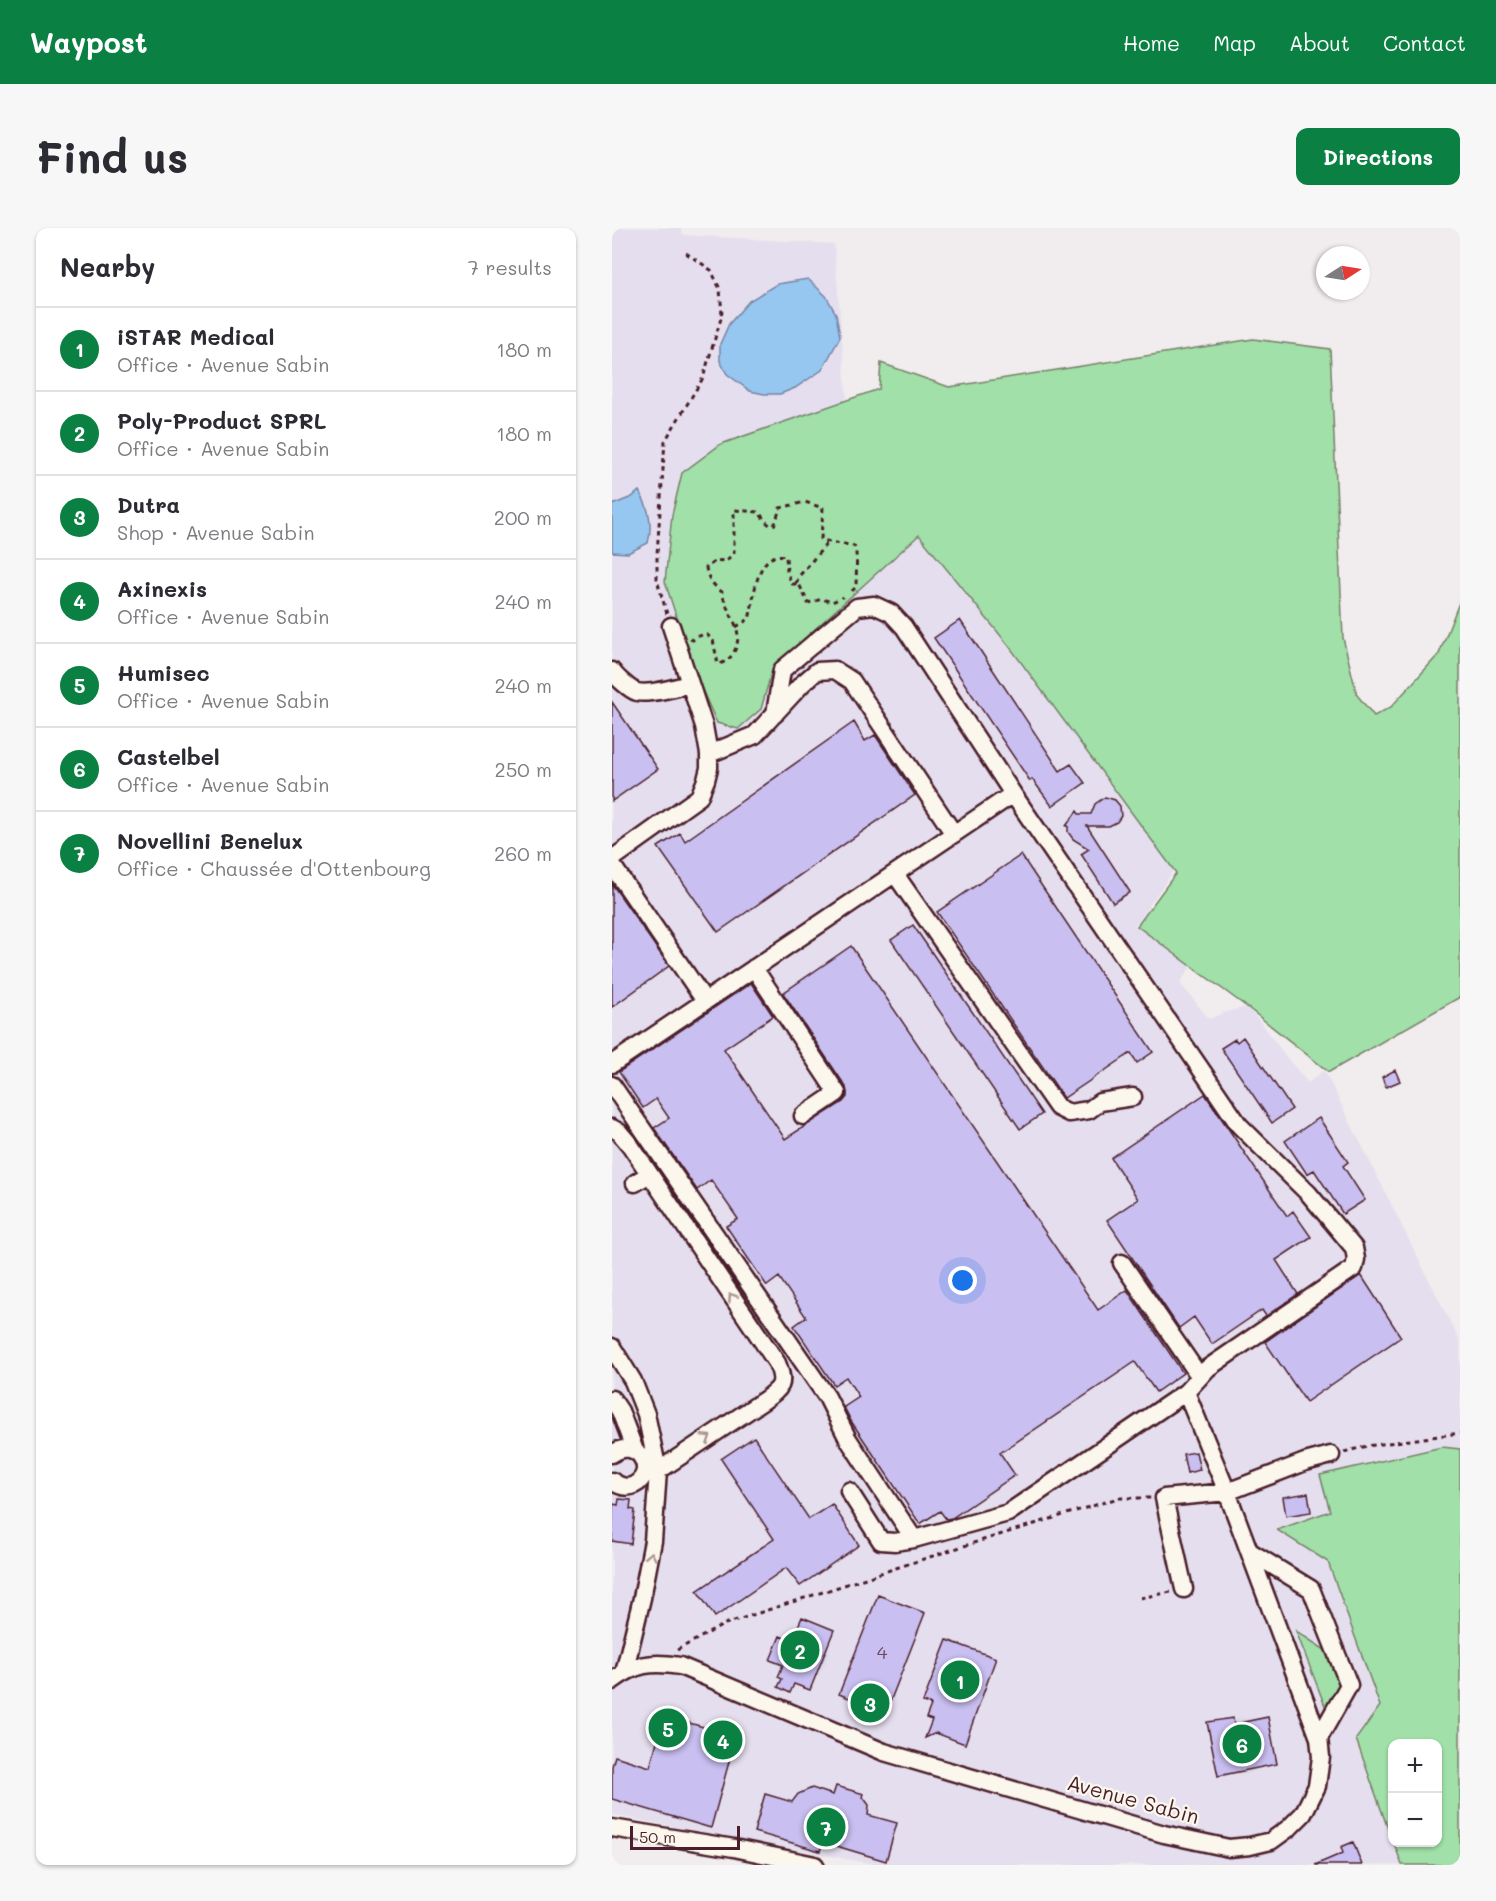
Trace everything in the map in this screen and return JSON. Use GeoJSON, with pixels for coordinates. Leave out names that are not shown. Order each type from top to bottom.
{"type":"FeatureCollection","features":[{"type":"Feature","properties":{"kind":"street"},"geometry":{"type":"LineString","coordinates":[[775,714],[782,670],[857,608],[874,605],[891,613],[904,627],[1013,794],[1239,1125],[1309,1194],[1354,1248],[1356,1258],[1354,1268],[1208,1368],[1186,1392],[1008,1514],[914,1539],[895,1542],[881,1541],[849,1491]]}},
{"type":"Feature","properties":{"kind":"street"},"geometry":{"type":"LineString","coordinates":[[612,859],[699,797],[706,780],[710,754],[704,726],[689,684],[677,631]]}},
{"type":"Feature","properties":{"kind":"street"},"geometry":{"type":"LineString","coordinates":[[710,754],[755,735],[817,671],[835,670],[852,681],[954,834]]}},
{"type":"Feature","properties":{"kind":"street"},"geometry":{"type":"LineString","coordinates":[[612,671],[616,677],[638,692],[660,691],[689,684]]}},
{"type":"Feature","properties":{"kind":"street"},"geometry":{"type":"LineString","coordinates":[[612,1064],[1013,794]]}},
{"type":"Feature","properties":{"kind":"street"},"geometry":{"type":"LineString","coordinates":[[612,865],[705,1001]]}},
{"type":"Feature","properties":{"kind":"street"},"geometry":{"type":"LineString","coordinates":[[895,874],[1057,1107],[1069,1113],[1089,1110],[1100,1102],[1133,1097]]}},
{"type":"Feature","properties":{"kind":"street"},"geometry":{"type":"LineString","coordinates":[[754,968],[837,1093],[803,1116]]}},
{"type":"Feature","properties":{"kind":"street"},"geometry":{"type":"LineString","coordinates":[[612,1085],[827,1397],[848,1439],[914,1539]]}},
{"type":"Feature","properties":{"kind":"street"},"geometry":{"type":"LineString","coordinates":[[612,1128],[624,1139],[642,1178],[777,1363],[782,1375],[782,1384],[777,1392],[644,1473],[636,1484],[624,1487],[612,1481]]}},
{"type":"Feature","properties":{"kind":"street"},"geometry":{"type":"LineString","coordinates":[[1122,1263],[1200,1377]]}},
{"type":"Feature","properties":{"kind":"street"},"geometry":{"type":"LineString","coordinates":[[612,1347],[633,1382],[646,1414],[651,1469],[653,1541],[642,1598],[618,1677]]}},
{"type":"Feature","properties":{"kind":"street","name":"Avenue Sabin"},"geometry":{"type":"LineString","coordinates":[[618,1677],[642,1665],[661,1663],[680,1666],[884,1752],[1164,1834],[1229,1848],[1272,1841],[1303,1814],[1317,1786],[1322,1757],[1319,1738],[1250,1551],[1186,1392]]}},
{"type":"Feature","properties":{"kind":"street"},"geometry":{"type":"LineString","coordinates":[[612,1399],[620,1411],[635,1451],[651,1469]]}},
{"type":"Feature","properties":{"kind":"street"},"geometry":{"type":"LineString","coordinates":[[612,1453],[623,1449],[635,1451]]}},
{"type":"Feature","properties":{"kind":"street"},"geometry":{"type":"LineString","coordinates":[[1184,1589],[1164,1498],[1227,1492],[1305,1462],[1331,1455]]}},
{"type":"Feature","properties":{"kind":"street"},"geometry":{"type":"LineString","coordinates":[[1250,1551],[1311,1589],[1349,1685],[1319,1738]]}},
{"type":"Feature","properties":{"kind":"street"},"geometry":{"type":"LineString","coordinates":[[612,1828],[734,1848],[815,1865]]}},
{"type":"Feature","properties":{"kind":"path"},"geometry":{"type":"LineString","coordinates":[[686,253],[711,270],[720,289],[723,315],[703,378],[665,441],[657,580],[661,598],[677,631],[693,640],[706,634],[712,640],[718,664],[724,663],[732,655],[740,633],[736,627],[724,603],[722,592],[714,586],[707,575],[706,567],[716,561],[727,560],[734,552],[734,510],[759,512],[771,526],[775,524],[780,508],[805,502],[816,504],[823,507],[821,539],[854,546],[858,552],[855,571],[856,587],[849,594],[832,602],[822,599],[808,603],[799,584],[792,584],[787,572],[786,556],[772,557],[756,579],[749,619],[736,627]]}},
{"type":"Feature","properties":{"kind":"path"},"geometry":{"type":"LineString","coordinates":[[796,584],[800,575],[828,542]]}},
{"type":"Feature","properties":{"kind":"path"},"geometry":{"type":"LineString","coordinates":[[1331,1455],[1367,1446],[1460,1433]]}},
{"type":"Feature","properties":{"kind":"path"},"geometry":{"type":"LineString","coordinates":[[661,1663],[686,1644],[725,1624],[1118,1498],[1164,1498]]}},
{"type":"Feature","properties":{"kind":"path"},"geometry":{"type":"LineString","coordinates":[[1140,1598],[1184,1589]]}},
{"type":"Feature","properties":{"kind":"shaded area"},"geometry":{"type":"Polygon","coordinates":[[[612,228],[680,228],[683,235],[834,244],[848,414],[921,535],[1178,864],[1135,926],[1200,952],[1180,983],[1209,1019],[1247,1007],[1308,1083],[1324,1070],[1460,1342],[1460,1865],[879,1865],[612,1814],[612,228]]]}},
{"type":"Feature","properties":{"kind":"green space"},"geometry":{"type":"Polygon","coordinates":[[[1253,339],[1330,349],[1343,638],[1357,695],[1374,716],[1391,707],[1439,654],[1460,600],[1460,997],[1329,1072],[1247,1007],[1137,926],[1176,873],[1009,646],[919,535],[773,667],[761,709],[738,729],[717,723],[695,674],[665,582],[672,515],[682,473],[721,444],[879,389],[881,363],[949,387],[1253,339]]]}},
{"type":"Feature","properties":{"kind":"green space"},"geometry":{"type":"Polygon","coordinates":[[[1442,1447],[1460,1449],[1460,1865],[1402,1865],[1395,1847],[1442,1847],[1442,1739],[1388,1739],[1388,1829],[1356,1739],[1380,1706],[1328,1562],[1277,1530],[1330,1511],[1320,1475],[1442,1447]]]}},
{"type":"Feature","properties":{"kind":"green space"},"geometry":{"type":"Polygon","coordinates":[[[1296,1631],[1328,1652],[1338,1680],[1338,1688],[1327,1711],[1296,1631]]]}},
{"type":"Feature","properties":{"kind":"water"},"geometry":{"type":"Polygon","coordinates":[[[808,279],[826,296],[836,314],[840,337],[822,370],[795,388],[780,394],[750,391],[727,374],[720,361],[720,344],[729,324],[749,301],[777,284],[808,279]]]}},
{"type":"Feature","properties":{"kind":"water"},"geometry":{"type":"Polygon","coordinates":[[[639,491],[649,516],[648,543],[628,553],[612,552],[612,505],[632,497],[639,491]]]}},
{"type":"Feature","properties":{"kind":"building"},"geometry":{"type":"Polygon","coordinates":[[[960,620],[1060,771],[1071,764],[1085,783],[1052,806],[1032,779],[1030,781],[934,638],[960,620]]]}},
{"type":"Feature","properties":{"kind":"building"},"geometry":{"type":"Polygon","coordinates":[[[612,702],[658,769],[612,801],[612,702]]]}},
{"type":"Feature","properties":{"kind":"building"},"geometry":{"type":"Polygon","coordinates":[[[854,722],[865,741],[875,735],[915,795],[718,932],[658,847],[680,833],[685,841],[854,722]]]}},
{"type":"Feature","properties":{"kind":"building"},"geometry":{"type":"Polygon","coordinates":[[[1105,797],[1115,800],[1120,806],[1121,816],[1117,822],[1109,826],[1087,826],[1130,892],[1113,903],[1081,854],[1089,849],[1073,839],[1066,826],[1077,811],[1079,814],[1091,814],[1095,804],[1105,797]]]}},
{"type":"Feature","properties":{"kind":"building"},"geometry":{"type":"Polygon","coordinates":[[[1021,855],[1153,1052],[1137,1063],[1131,1053],[1064,1098],[937,912],[1021,855]]]}},
{"type":"Feature","properties":{"kind":"building"},"geometry":{"type":"Polygon","coordinates":[[[612,884],[669,966],[612,1007],[612,884]]]}},
{"type":"Feature","properties":{"kind":"building"},"geometry":{"type":"Polygon","coordinates":[[[913,925],[1042,1114],[1020,1129],[891,940],[913,925]]]}},
{"type":"Feature","properties":{"kind":"building"},"geometry":{"type":"Polygon","coordinates":[[[851,946],[1098,1310],[1127,1290],[1183,1373],[1156,1392],[1135,1362],[1000,1453],[1015,1475],[952,1518],[946,1519],[940,1511],[920,1524],[851,1421],[844,1407],[859,1397],[846,1377],[834,1385],[794,1326],[806,1317],[779,1277],[767,1286],[726,1226],[738,1219],[711,1180],[697,1190],[654,1128],[669,1118],[656,1099],[643,1108],[619,1072],[751,983],[773,1016],[724,1049],[785,1139],[843,1102],[847,1093],[846,1087],[783,993],[851,946]]]}},
{"type":"Feature","properties":{"kind":"building"},"geometry":{"type":"Polygon","coordinates":[[[1243,1037],[1292,1109],[1272,1123],[1221,1048],[1243,1037]]]}},
{"type":"Feature","properties":{"kind":"building"},"geometry":{"type":"Polygon","coordinates":[[[1395,1070],[1400,1081],[1386,1087],[1382,1077],[1395,1070]]]}},
{"type":"Feature","properties":{"kind":"building"},"geometry":{"type":"Polygon","coordinates":[[[1205,1094],[1287,1216],[1293,1211],[1311,1237],[1276,1260],[1298,1294],[1266,1316],[1262,1310],[1212,1344],[1194,1317],[1179,1328],[1107,1220],[1138,1199],[1111,1158],[1205,1094]]]}},
{"type":"Feature","properties":{"kind":"building"},"geometry":{"type":"Polygon","coordinates":[[[1319,1118],[1348,1162],[1343,1166],[1365,1200],[1343,1214],[1314,1170],[1307,1174],[1285,1141],[1319,1118]]]}},
{"type":"Feature","properties":{"kind":"building"},"geometry":{"type":"Polygon","coordinates":[[[1361,1275],[1401,1337],[1306,1402],[1265,1342],[1361,1275]]]}},
{"type":"Feature","properties":{"kind":"building"},"geometry":{"type":"Polygon","coordinates":[[[754,1437],[809,1519],[832,1504],[859,1545],[800,1586],[786,1568],[715,1617],[697,1591],[774,1539],[721,1459],[754,1437]]]}},
{"type":"Feature","properties":{"kind":"building"},"geometry":{"type":"Polygon","coordinates":[[[1196,1452],[1200,1470],[1187,1473],[1183,1454],[1196,1452]]]}},
{"type":"Feature","properties":{"kind":"building"},"geometry":{"type":"Polygon","coordinates":[[[1308,1493],[1311,1512],[1286,1516],[1283,1497],[1308,1493]]]}},
{"type":"Feature","properties":{"kind":"building"},"geometry":{"type":"Polygon","coordinates":[[[619,1499],[631,1500],[630,1509],[635,1510],[631,1544],[612,1541],[613,1504],[618,1505],[619,1499]]]}},
{"type":"Feature","properties":{"kind":"building"},"geometry":{"type":"Polygon","coordinates":[[[878,1595],[925,1613],[886,1712],[874,1708],[867,1710],[862,1703],[839,1694],[878,1595]]]}},
{"type":"Feature","properties":{"kind":"building"},"geometry":{"type":"Polygon","coordinates":[[[802,1617],[834,1630],[810,1690],[794,1684],[790,1693],[778,1687],[782,1679],[778,1677],[783,1665],[770,1660],[780,1636],[792,1641],[802,1617]]]}},
{"type":"Feature","properties":{"kind":"building"},"geometry":{"type":"Polygon","coordinates":[[[947,1640],[996,1658],[965,1744],[936,1733],[925,1738],[932,1720],[926,1718],[931,1705],[923,1702],[947,1640]]]}},
{"type":"Feature","properties":{"kind":"building"},"geometry":{"type":"Polygon","coordinates":[[[664,1716],[736,1736],[711,1828],[612,1799],[612,1766],[615,1756],[650,1767],[664,1716]]]}},
{"type":"Feature","properties":{"kind":"building"},"geometry":{"type":"Polygon","coordinates":[[[1268,1717],[1277,1764],[1218,1776],[1207,1722],[1233,1718],[1234,1724],[1268,1717]]]}},
{"type":"Feature","properties":{"kind":"building"},"geometry":{"type":"Polygon","coordinates":[[[836,1786],[864,1794],[863,1797],[869,1805],[868,1815],[897,1823],[886,1861],[823,1842],[820,1851],[754,1832],[765,1794],[792,1802],[798,1794],[812,1788],[833,1795],[836,1786]]]}},
{"type":"Feature","properties":{"kind":"building"},"geometry":{"type":"Polygon","coordinates":[[[1353,1842],[1362,1865],[1315,1865],[1343,1853],[1341,1847],[1353,1842]]]}},
{"type":"Feature","properties":{"kind":"place","name":"Poly-Product SPRL"},"geometry":{"type":"Point","coordinates":[800,1650]}},
{"type":"Feature","properties":{"kind":"place","name":"iSTAR Medical"},"geometry":{"type":"Point","coordinates":[960,1680]}},
{"type":"Feature","properties":{"kind":"place","name":"Dutra"},"geometry":{"type":"Point","coordinates":[870,1703]}},
{"type":"Feature","properties":{"kind":"place","name":"Humisec"},"geometry":{"type":"Point","coordinates":[668,1728]}},
{"type":"Feature","properties":{"kind":"place","name":"Axinexis"},"geometry":{"type":"Point","coordinates":[723,1740]}},
{"type":"Feature","properties":{"kind":"place","name":"Castelbel"},"geometry":{"type":"Point","coordinates":[1242,1744]}},
{"type":"Feature","properties":{"kind":"place","name":"Novellini Benelux"},"geometry":{"type":"Point","coordinates":[826,1827]}}]}
